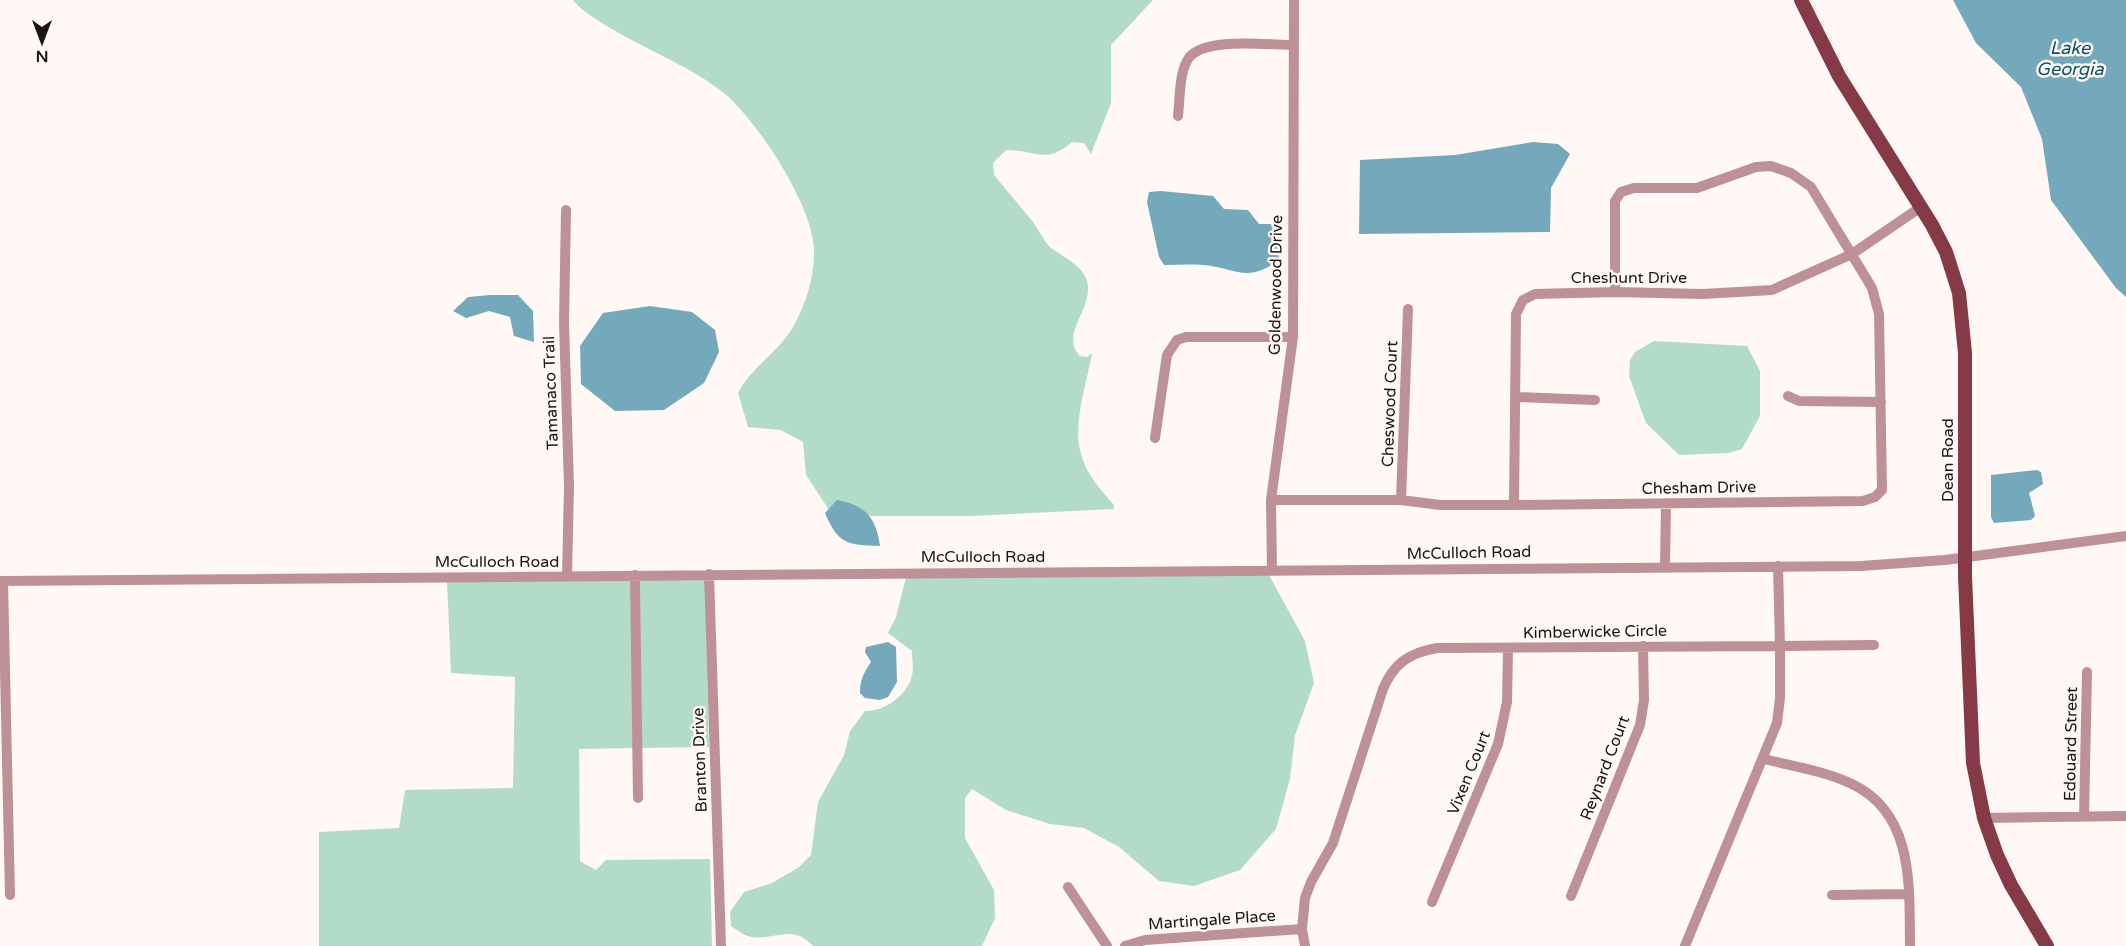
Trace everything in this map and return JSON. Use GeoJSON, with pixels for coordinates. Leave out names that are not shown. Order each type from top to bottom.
{"type":"FeatureCollection","features":[{"type":"Feature","properties":{"kind":"main road","name":"Dean Road"},"geometry":{"type":"LineString","coordinates":[[1801,0],[1839,76],[1922,207],[1949,262],[1963,318],[1969,728],[1974,776],[1984,818],[2011,885],[2047,946]]}},
{"type":"Feature","properties":{"kind":"street","name":"Goldenwood Drive"},"geometry":{"type":"LineString","coordinates":[[1272,570],[1271,500],[1293,337],[1294,0]]}},
{"type":"Feature","properties":{"kind":"street"},"geometry":{"type":"LineString","coordinates":[[1178,116],[1186,62],[1193,51],[1208,45],[1293,45]]}},
{"type":"Feature","properties":{"kind":"street","name":"Chesham Drive"},"geometry":{"type":"LineString","coordinates":[[1271,500],[1401,500],[1440,505],[1863,501],[1875,497],[1882,490],[1879,314],[1872,288],[1811,187],[1791,173],[1772,166],[1756,167],[1697,188],[1634,188],[1621,192],[1615,201],[1615,291]]}},
{"type":"Feature","properties":{"kind":"street","name":"Cheshunt Drive"},"geometry":{"type":"LineString","coordinates":[[1514,505],[1517,397],[1516,315],[1523,300],[1534,294],[1615,291],[1703,294],[1772,290],[1852,255],[1922,207]]}},
{"type":"Feature","properties":{"kind":"street","name":"Tamanaco Trail"},"geometry":{"type":"LineString","coordinates":[[566,210],[564,322],[569,487],[567,576]]}},
{"type":"Feature","properties":{"kind":"street","name":"Cheswood Court"},"geometry":{"type":"LineString","coordinates":[[1401,500],[1408,309]]}},
{"type":"Feature","properties":{"kind":"street"},"geometry":{"type":"LineString","coordinates":[[1155,438],[1167,356],[1177,340],[1186,337],[1293,337]]}},
{"type":"Feature","properties":{"kind":"street"},"geometry":{"type":"LineString","coordinates":[[1788,396],[1799,400],[1881,402]]}},
{"type":"Feature","properties":{"kind":"street"},"geometry":{"type":"LineString","coordinates":[[1517,397],[1595,400]]}},
{"type":"Feature","properties":{"kind":"street"},"geometry":{"type":"LineString","coordinates":[[1665,566],[1666,504]]}},
{"type":"Feature","properties":{"kind":"street","name":"McCulloch Road"},"geometry":{"type":"LineString","coordinates":[[2,581],[1778,566],[1912,563],[2126,536]]}},
{"type":"Feature","properties":{"kind":"street"},"geometry":{"type":"LineString","coordinates":[[1685,946],[1777,723],[1780,698],[1778,566]]}},
{"type":"Feature","properties":{"kind":"street","name":"Branton Drive"},"geometry":{"type":"LineString","coordinates":[[709,574],[721,946]]}},
{"type":"Feature","properties":{"kind":"street"},"geometry":{"type":"LineString","coordinates":[[635,575],[638,798]]}},
{"type":"Feature","properties":{"kind":"street"},"geometry":{"type":"LineString","coordinates":[[2,581],[10,895]]}},
{"type":"Feature","properties":{"kind":"street","name":"Kimberwicke Circle"},"geometry":{"type":"LineString","coordinates":[[1305,946],[1302,929],[1305,898],[1311,882],[1333,843],[1390,672],[1407,656],[1437,648],[1874,645]]}},
{"type":"Feature","properties":{"kind":"street","name":"Reynard Court"},"geometry":{"type":"LineString","coordinates":[[1571,896],[1640,725],[1644,700],[1643,646]]}},
{"type":"Feature","properties":{"kind":"street","name":"Vixen Court"},"geometry":{"type":"LineString","coordinates":[[1432,902],[1498,744],[1507,702],[1508,649]]}},
{"type":"Feature","properties":{"kind":"street","name":"Edouard Street"},"geometry":{"type":"LineString","coordinates":[[2084,817],[2087,672]]}},
{"type":"Feature","properties":{"kind":"street"},"geometry":{"type":"LineString","coordinates":[[1764,759],[1852,784],[1873,798],[1897,829],[1904,846],[1909,894],[1910,946]]}},
{"type":"Feature","properties":{"kind":"street"},"geometry":{"type":"LineString","coordinates":[[1984,818],[2126,816]]}},
{"type":"Feature","properties":{"kind":"street"},"geometry":{"type":"LineString","coordinates":[[1068,887],[1107,946]]}},
{"type":"Feature","properties":{"kind":"street"},"geometry":{"type":"LineString","coordinates":[[1832,895],[1909,894]]}},
{"type":"Feature","properties":{"kind":"street","name":"Martingale Place"},"geometry":{"type":"LineString","coordinates":[[1125,946],[1145,940],[1302,929]]}},
{"type":"Feature","properties":{"kind":"green space"},"geometry":{"type":"Polygon","coordinates":[[[573,0],[1153,0],[1111,45],[1111,103],[1091,154],[1084,143],[1072,142],[1063,149],[1047,155],[1006,150],[993,163],[994,175],[1033,222],[1048,245],[1075,265],[1086,278],[1087,299],[1073,338],[1074,347],[1080,356],[1087,357],[1092,353],[1079,417],[1079,442],[1086,468],[1114,505],[1114,509],[971,516],[856,516],[829,510],[806,475],[803,442],[781,430],[748,427],[738,393],[750,375],[787,336],[798,318],[809,289],[814,249],[811,231],[794,188],[767,143],[738,106],[724,93],[688,69],[607,26],[573,0]]]}},
{"type":"Feature","properties":{"kind":"green space"},"geometry":{"type":"Polygon","coordinates":[[[1654,341],[1747,346],[1760,371],[1760,416],[1742,449],[1728,453],[1679,455],[1646,423],[1629,376],[1630,360],[1635,352],[1654,341]]]}},
{"type":"Feature","properties":{"kind":"green space"},"geometry":{"type":"Polygon","coordinates":[[[1269,575],[1305,641],[1314,683],[1295,735],[1290,779],[1276,829],[1240,870],[1194,886],[1159,881],[1119,847],[1084,828],[1050,824],[1006,810],[972,789],[965,798],[965,838],[994,890],[995,918],[982,946],[813,946],[797,935],[757,937],[746,935],[731,926],[730,912],[744,892],[772,883],[799,867],[811,855],[818,802],[844,755],[850,731],[865,711],[880,709],[894,701],[910,682],[913,669],[912,651],[888,633],[896,617],[906,577],[1269,575]]]}},
{"type":"Feature","properties":{"kind":"green space"},"geometry":{"type":"Polygon","coordinates":[[[705,578],[709,747],[642,748],[640,580],[705,578]]]}},
{"type":"Feature","properties":{"kind":"green space"},"geometry":{"type":"Polygon","coordinates":[[[631,580],[633,748],[579,749],[580,861],[596,870],[606,860],[710,859],[712,946],[319,946],[319,832],[399,828],[405,790],[513,788],[515,677],[451,673],[447,582],[631,580]]]}},
{"type":"Feature","properties":{"kind":"water","name":"Lake Georgia"},"geometry":{"type":"Polygon","coordinates":[[[1953,0],[2126,0],[2126,297],[2116,288],[2051,200],[2042,139],[2021,87],[1976,43],[1953,0]]]}},
{"type":"Feature","properties":{"kind":"water"},"geometry":{"type":"Polygon","coordinates":[[[1533,142],[1558,144],[1570,154],[1551,188],[1550,232],[1359,234],[1360,160],[1455,155],[1533,142]]]}},
{"type":"Feature","properties":{"kind":"water"},"geometry":{"type":"Polygon","coordinates":[[[1149,192],[1213,196],[1224,209],[1248,210],[1259,224],[1271,224],[1277,238],[1279,260],[1268,267],[1250,273],[1203,265],[1164,265],[1159,257],[1147,202],[1149,192]]]}},
{"type":"Feature","properties":{"kind":"water"},"geometry":{"type":"Polygon","coordinates":[[[518,295],[533,311],[534,342],[514,336],[510,317],[489,311],[466,318],[453,311],[468,297],[518,295]]]}},
{"type":"Feature","properties":{"kind":"water"},"geometry":{"type":"Polygon","coordinates":[[[650,306],[692,312],[715,330],[719,352],[704,383],[664,410],[615,411],[581,384],[580,346],[603,313],[650,306]]]}},
{"type":"Feature","properties":{"kind":"water"},"geometry":{"type":"Polygon","coordinates":[[[2037,470],[2041,472],[2043,484],[2029,493],[2035,516],[2031,520],[1994,523],[1991,517],[1991,475],[2037,470]]]}},
{"type":"Feature","properties":{"kind":"water"},"geometry":{"type":"Polygon","coordinates":[[[837,500],[855,505],[868,514],[876,527],[880,546],[859,545],[839,537],[825,513],[837,500]]]}},
{"type":"Feature","properties":{"kind":"water"},"geometry":{"type":"Polygon","coordinates":[[[888,642],[896,647],[897,682],[888,697],[880,700],[865,698],[860,693],[861,684],[864,673],[871,662],[865,652],[866,647],[888,642]]]}}]}
